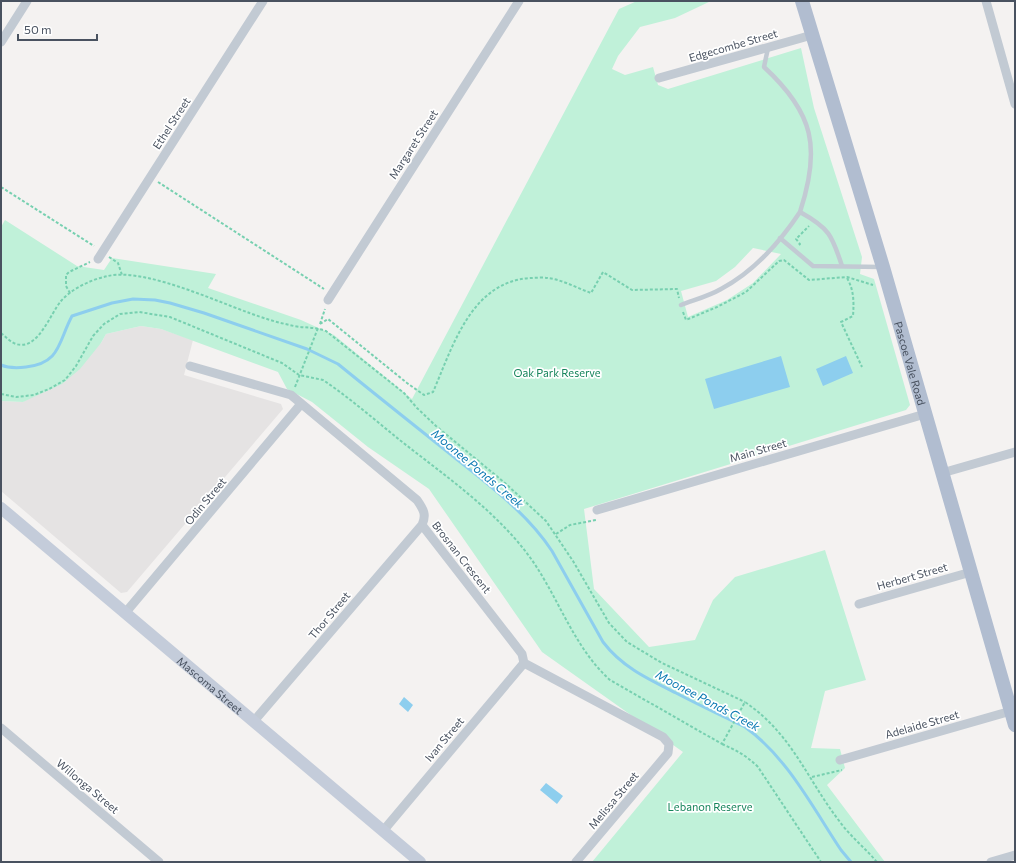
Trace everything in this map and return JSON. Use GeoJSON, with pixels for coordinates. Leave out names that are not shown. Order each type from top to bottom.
{"type":"FeatureCollection","features":[{"type":"Feature","properties":{"kind":"main road","name":"Pascoe Vale Road"},"geometry":{"type":"LineString","coordinates":[[802,1],[883,267],[1015,725]]}},
{"type":"Feature","properties":{"kind":"main road","name":"Mascoma Street"},"geometry":{"type":"LineString","coordinates":[[1,508],[126,612],[420,862]]}},
{"type":"Feature","properties":{"kind":"street"},"geometry":{"type":"LineString","coordinates":[[1,42],[27,1]]}},
{"type":"Feature","properties":{"kind":"street","name":"Ethel Street"},"geometry":{"type":"LineString","coordinates":[[101,255],[263,1]]}},
{"type":"Feature","properties":{"kind":"street","name":"Margaret Street"},"geometry":{"type":"LineString","coordinates":[[330,297],[519,1]]}},
{"type":"Feature","properties":{"kind":"street"},"geometry":{"type":"LineString","coordinates":[[986,1],[1015,104]]}},
{"type":"Feature","properties":{"kind":"street","name":"Edgecombe Street"},"geometry":{"type":"LineString","coordinates":[[659,78],[812,35]]}},
{"type":"Feature","properties":{"kind":"street","name":"Brosnan Crescent"},"geometry":{"type":"LineString","coordinates":[[190,366],[291,395],[417,500],[424,511],[422,525],[522,654],[524,663]]}},
{"type":"Feature","properties":{"kind":"street","name":"Odin Street"},"geometry":{"type":"LineString","coordinates":[[126,612],[301,404]]}},
{"type":"Feature","properties":{"kind":"street","name":"Main Street"},"geometry":{"type":"LineString","coordinates":[[597,510],[925,414]]}},
{"type":"Feature","properties":{"kind":"street"},"geometry":{"type":"LineString","coordinates":[[942,473],[1015,452]]}},
{"type":"Feature","properties":{"kind":"street","name":"Thor Street"},"geometry":{"type":"LineString","coordinates":[[254,721],[422,525]]}},
{"type":"Feature","properties":{"kind":"street","name":"Herbert Street"},"geometry":{"type":"LineString","coordinates":[[859,604],[971,572]]}},
{"type":"Feature","properties":{"kind":"street","name":"Melissa Street"},"geometry":{"type":"LineString","coordinates":[[524,663],[663,737],[669,744],[668,753],[576,862]]}},
{"type":"Feature","properties":{"kind":"street","name":"Ivan Street"},"geometry":{"type":"LineString","coordinates":[[383,831],[524,663]]}},
{"type":"Feature","properties":{"kind":"street","name":"Adelaide Street"},"geometry":{"type":"LineString","coordinates":[[840,760],[1011,711]]}},
{"type":"Feature","properties":{"kind":"street","name":"Willonga Street"},"geometry":{"type":"LineString","coordinates":[[1,728],[159,862]]}},
{"type":"Feature","properties":{"kind":"street"},"geometry":{"type":"LineString","coordinates":[[991,862],[1015,855]]}},
{"type":"Feature","properties":{"kind":"lane"},"geometry":{"type":"LineString","coordinates":[[681,305],[720,290],[737,279],[764,256],[800,212],[809,180],[811,150],[809,136],[802,111],[783,85],[764,67],[768,48]]}},
{"type":"Feature","properties":{"kind":"lane"},"geometry":{"type":"LineString","coordinates":[[800,212],[818,222],[827,231],[834,242],[842,266]]}},
{"type":"Feature","properties":{"kind":"lane"},"geometry":{"type":"LineString","coordinates":[[780,238],[813,266],[883,267]]}},
{"type":"Feature","properties":{"kind":"path"},"geometry":{"type":"LineString","coordinates":[[158,182],[330,297],[291,395]]}},
{"type":"Feature","properties":{"kind":"path"},"geometry":{"type":"LineString","coordinates":[[1,187],[101,255],[118,263],[122,275]]}},
{"type":"Feature","properties":{"kind":"path"},"geometry":{"type":"LineString","coordinates":[[320,324],[328,319],[424,395],[433,392],[457,336],[471,312],[492,291],[508,282],[547,277],[562,281],[591,293],[603,272],[632,290],[677,289],[686,320],[717,308],[746,292],[779,261],[784,260],[800,244],[796,238],[808,225],[813,229],[818,222]]}},
{"type":"Feature","properties":{"kind":"path"},"geometry":{"type":"LineString","coordinates":[[70,293],[66,286],[66,275],[68,272],[101,255]]}},
{"type":"Feature","properties":{"kind":"path"},"geometry":{"type":"LineString","coordinates":[[784,260],[809,280],[847,277],[873,285]]}},
{"type":"Feature","properties":{"kind":"path"},"geometry":{"type":"LineString","coordinates":[[1,333],[14,343],[26,344],[41,332],[56,307],[70,293],[98,279],[122,275],[148,278],[268,320],[293,326],[318,328],[326,332],[404,393],[436,426],[525,500],[556,534],[617,634],[627,642],[662,663],[745,702],[759,711],[781,733],[812,777],[822,797],[839,822],[852,838],[877,862]]}},
{"type":"Feature","properties":{"kind":"path"},"geometry":{"type":"LineString","coordinates":[[847,277],[852,285],[854,301],[853,316],[841,322],[862,367]]}},
{"type":"Feature","properties":{"kind":"path"},"geometry":{"type":"LineString","coordinates":[[556,534],[570,525],[596,520]]}},
{"type":"Feature","properties":{"kind":"path"},"geometry":{"type":"LineString","coordinates":[[724,738],[745,702]]}},
{"type":"Feature","properties":{"kind":"path"},"geometry":{"type":"LineString","coordinates":[[722,744],[736,750],[750,759],[758,767],[821,862]]}},
{"type":"Feature","properties":{"kind":"path"},"geometry":{"type":"LineString","coordinates":[[812,777],[848,769]]}},
{"type":"Feature","properties":{"kind":"shaded area"},"geometry":{"type":"Polygon","coordinates":[[[141,326],[161,329],[193,340],[184,375],[281,404],[283,409],[127,592],[121,593],[1,491],[1,401],[23,402],[101,343],[106,334],[141,326]]]}},
{"type":"Feature","properties":{"kind":"green space"},"geometry":{"type":"Polygon","coordinates":[[[637,1],[711,1],[675,18],[640,27],[618,56],[612,69],[625,75],[653,67],[658,85],[668,89],[801,48],[814,108],[862,257],[860,274],[874,279],[910,405],[906,410],[584,509],[594,589],[649,647],[695,640],[713,600],[735,577],[825,550],[866,680],[825,691],[811,748],[840,749],[845,768],[827,785],[885,862],[592,862],[683,752],[542,652],[429,489],[368,447],[312,402],[287,389],[278,372],[161,329],[141,326],[106,334],[101,343],[80,369],[62,384],[23,402],[1,401],[1,227],[5,220],[77,266],[104,270],[112,258],[216,274],[208,288],[301,320],[334,335],[412,399],[619,9],[637,1]],[[753,248],[735,267],[716,281],[681,291],[688,317],[727,300],[753,283],[781,254],[753,248]]]}},
{"type":"Feature","properties":{"kind":"water"},"geometry":{"type":"Polygon","coordinates":[[[781,356],[790,387],[714,409],[705,379],[781,356]]]}},
{"type":"Feature","properties":{"kind":"water"},"geometry":{"type":"Polygon","coordinates":[[[846,356],[853,373],[823,386],[816,369],[846,356]]]}},
{"type":"Feature","properties":{"kind":"water"},"geometry":{"type":"Polygon","coordinates":[[[404,697],[413,705],[408,712],[399,704],[404,697]]]}},
{"type":"Feature","properties":{"kind":"water"},"geometry":{"type":"Polygon","coordinates":[[[546,783],[563,796],[557,804],[540,790],[546,783]]]}},
{"type":"Feature","properties":{"kind":"waterway","name":"Moonee Ponds Creek"},"geometry":{"type":"LineString","coordinates":[[1,365],[16,368],[37,365],[46,361],[57,350],[72,316],[112,303],[133,299],[155,300],[204,313],[307,349],[338,364],[494,489],[531,524],[552,551],[603,642],[618,659],[655,683],[745,727],[760,739],[774,753],[798,784],[841,850],[851,862]]}},
{"type":"Feature","properties":{"kind":"park label","name":"Oak Park Reserve"},"geometry":{"type":"Point","coordinates":[557,372]}},
{"type":"Feature","properties":{"kind":"park label","name":"Lebanon Reserve"},"geometry":{"type":"Point","coordinates":[710,806]}}]}
